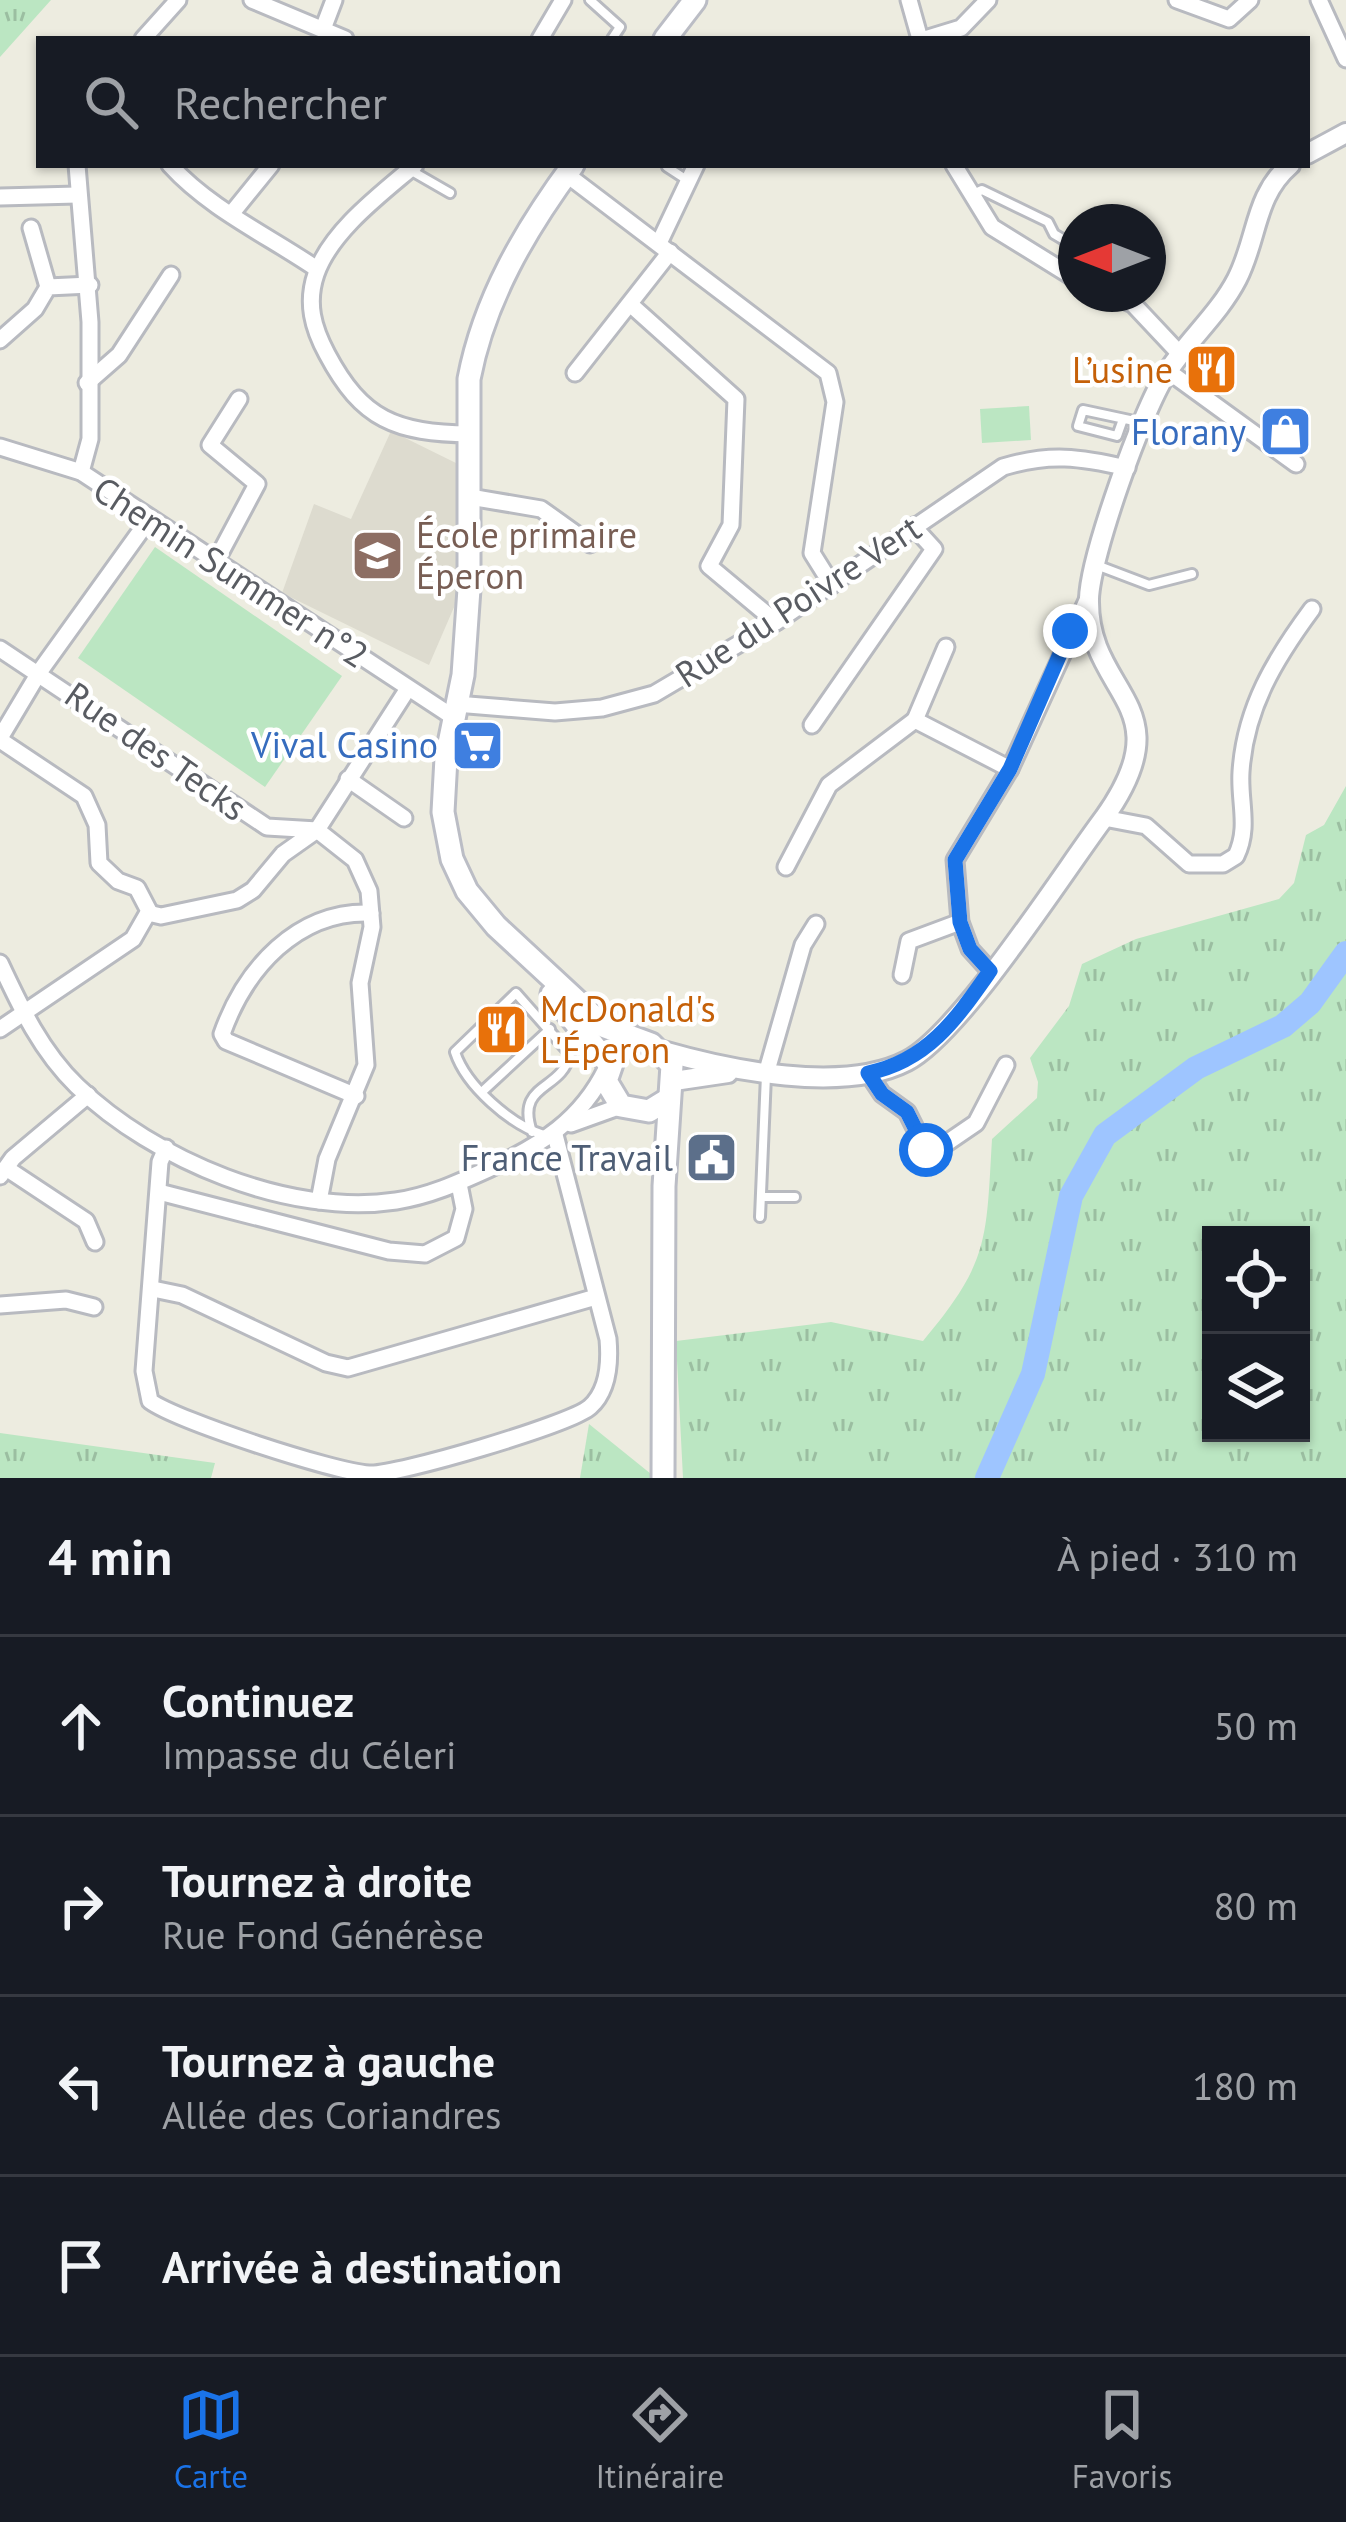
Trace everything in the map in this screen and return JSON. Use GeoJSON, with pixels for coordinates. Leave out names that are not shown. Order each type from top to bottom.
{"type":"FeatureCollection","features":[{"type":"Feature","properties":{"kind":"main road"},"geometry":{"type":"LineString","coordinates":[[667,36],[695,0]]}},
{"type":"Feature","properties":{"kind":"main road"},"geometry":{"type":"LineString","coordinates":[[570,170],[486,308],[469,380],[463,675],[446,758],[445,836],[467,891],[511,938],[604,1027],[663,1051],[670,1090],[664,1186],[663,1478]]}},
{"type":"Feature","properties":{"kind":"main road"},"geometry":{"type":"LineString","coordinates":[[511,938],[608,1065]]}},
{"type":"Feature","properties":{"kind":"main road"},"geometry":{"type":"LineString","coordinates":[[638,1042],[619,1050],[608,1065],[606,1082],[630,1108],[664,1186]]}},
{"type":"Feature","properties":{"kind":"main road"},"geometry":{"type":"LineString","coordinates":[[630,1108],[670,1090]]}},
{"type":"Feature","properties":{"kind":"street"},"geometry":{"type":"LineString","coordinates":[[151,36],[178,0]]}},
{"type":"Feature","properties":{"kind":"street"},"geometry":{"type":"LineString","coordinates":[[252,0],[339,36]]}},
{"type":"Feature","properties":{"kind":"street"},"geometry":{"type":"LineString","coordinates":[[323,28],[334,0]]}},
{"type":"Feature","properties":{"kind":"street"},"geometry":{"type":"LineString","coordinates":[[542,36],[563,0]]}},
{"type":"Feature","properties":{"kind":"street"},"geometry":{"type":"LineString","coordinates":[[909,0],[921,36]]}},
{"type":"Feature","properties":{"kind":"street"},"geometry":{"type":"LineString","coordinates":[[933,36],[962,28],[988,0]]}},
{"type":"Feature","properties":{"kind":"street"},"geometry":{"type":"LineString","coordinates":[[1178,0],[1209,16],[1229,19],[1250,0]]}},
{"type":"Feature","properties":{"kind":"street"},"geometry":{"type":"LineString","coordinates":[[1319,0],[1346,59]]}},
{"type":"Feature","properties":{"kind":"street"},"geometry":{"type":"LineString","coordinates":[[1310,152],[1346,133]]}},
{"type":"Feature","properties":{"kind":"street"},"geometry":{"type":"LineString","coordinates":[[77,168],[90,285],[90,439],[80,472]]}},
{"type":"Feature","properties":{"kind":"street"},"geometry":{"type":"LineString","coordinates":[[173,168],[215,209],[232,213],[317,269]]}},
{"type":"Feature","properties":{"kind":"street"},"geometry":{"type":"LineString","coordinates":[[232,213],[269,168]]}},
{"type":"Feature","properties":{"kind":"street"},"geometry":{"type":"LineString","coordinates":[[411,168],[363,210],[317,269],[310,296],[312,320],[357,403],[405,427],[470,434]]}},
{"type":"Feature","properties":{"kind":"street"},"geometry":{"type":"LineString","coordinates":[[956,168],[970,196],[1013,245],[1058,269]]}},
{"type":"Feature","properties":{"kind":"street"},"geometry":{"type":"LineString","coordinates":[[990,971],[970,949],[960,922],[955,860],[1010,769],[1089,596],[1126,468],[1131,420],[1238,277],[1264,194],[1287,168]]}},
{"type":"Feature","properties":{"kind":"street"},"geometry":{"type":"LineString","coordinates":[[570,170],[810,355],[834,386],[812,553],[832,585]]}},
{"type":"Feature","properties":{"kind":"street"},"geometry":{"type":"LineString","coordinates":[[575,373],[630,304],[664,247],[692,172]]}},
{"type":"Feature","properties":{"kind":"street"},"geometry":{"type":"LineString","coordinates":[[0,196],[77,195]]}},
{"type":"Feature","properties":{"kind":"street"},"geometry":{"type":"LineString","coordinates":[[0,340],[35,309],[48,287],[31,228]]}},
{"type":"Feature","properties":{"kind":"street"},"geometry":{"type":"LineString","coordinates":[[87,383],[119,355],[171,275]]}},
{"type":"Feature","properties":{"kind":"street"},"geometry":{"type":"LineString","coordinates":[[48,287],[90,285]]}},
{"type":"Feature","properties":{"kind":"street"},"geometry":{"type":"LineString","coordinates":[[630,304],[736,399],[731,524],[709,566],[776,622]]}},
{"type":"Feature","properties":{"kind":"street"},"geometry":{"type":"LineString","coordinates":[[1140,312],[1180,354]]}},
{"type":"Feature","properties":{"kind":"street"},"geometry":{"type":"LineString","coordinates":[[1168,371],[1296,464]]}},
{"type":"Feature","properties":{"kind":"street"},"geometry":{"type":"LineString","coordinates":[[216,561],[256,484],[210,445],[239,399]]}},
{"type":"Feature","properties":{"kind":"street","name":"Chemin Summer n°2"},"geometry":{"type":"LineString","coordinates":[[0,447],[80,472],[406,690],[454,711]]}},
{"type":"Feature","properties":{"kind":"street","name":"Rue du Poivre Vert"},"geometry":{"type":"LineString","coordinates":[[454,711],[555,712],[602,708],[654,694],[776,622],[1003,467],[1040,455],[1074,455],[1126,468]]}},
{"type":"Feature","properties":{"kind":"street"},"geometry":{"type":"LineString","coordinates":[[470,497],[541,509],[590,544]]}},
{"type":"Feature","properties":{"kind":"street","name":"Rue des Tecks"},"geometry":{"type":"LineString","coordinates":[[150,518],[40,671],[267,827],[317,830]]}},
{"type":"Feature","properties":{"kind":"street"},"geometry":{"type":"LineString","coordinates":[[812,724],[934,549],[913,526]]}},
{"type":"Feature","properties":{"kind":"street"},"geometry":{"type":"LineString","coordinates":[[663,1051],[745,1072],[868,1073],[912,1059],[940,1038],[1125,789],[1137,753],[1136,722],[1102,653],[1089,596]]}},
{"type":"Feature","properties":{"kind":"street"},"geometry":{"type":"LineString","coordinates":[[1104,818],[1146,826],[1189,864],[1223,864],[1236,856],[1245,827],[1241,773],[1250,720],[1270,665],[1312,609]]}},
{"type":"Feature","properties":{"kind":"street"},"geometry":{"type":"LineString","coordinates":[[786,867],[829,784],[915,721],[946,647]]}},
{"type":"Feature","properties":{"kind":"street"},"geometry":{"type":"LineString","coordinates":[[0,649],[40,671],[0,739],[84,796],[97,825],[99,863],[118,881],[137,887],[148,913]]}},
{"type":"Feature","properties":{"kind":"street"},"geometry":{"type":"LineString","coordinates":[[148,913],[161,916],[246,896],[283,854],[317,830],[406,690]]}},
{"type":"Feature","properties":{"kind":"street"},"geometry":{"type":"LineString","coordinates":[[915,721],[1010,769]]}},
{"type":"Feature","properties":{"kind":"street"},"geometry":{"type":"LineString","coordinates":[[348,779],[404,818]]}},
{"type":"Feature","properties":{"kind":"street"},"geometry":{"type":"LineString","coordinates":[[317,830],[363,870],[371,914],[360,983],[367,1065],[327,1159],[319,1201]]}},
{"type":"Feature","properties":{"kind":"street"},"geometry":{"type":"LineString","coordinates":[[356,1096],[226,1041],[222,1034],[249,978],[274,950],[323,918],[344,912],[371,914]]}},
{"type":"Feature","properties":{"kind":"street"},"geometry":{"type":"LineString","coordinates":[[0,1029],[134,939],[148,913]]}},
{"type":"Feature","properties":{"kind":"street"},"geometry":{"type":"LineString","coordinates":[[902,975],[909,941],[960,922]]}},
{"type":"Feature","properties":{"kind":"street"},"geometry":{"type":"LineString","coordinates":[[766,1074],[803,945],[816,924]]}},
{"type":"Feature","properties":{"kind":"street"},"geometry":{"type":"LineString","coordinates":[[0,963],[23,1013],[49,1053],[88,1094],[166,1148],[235,1178],[319,1201],[391,1202],[459,1184],[556,1133],[630,1108]]}},
{"type":"Feature","properties":{"kind":"street"},"geometry":{"type":"LineString","coordinates":[[556,1133],[594,1092],[608,1065]]}},
{"type":"Feature","properties":{"kind":"street"},"geometry":{"type":"LineString","coordinates":[[868,1073],[882,1094],[907,1112],[926,1150],[935,1151],[976,1124],[1006,1065]]}},
{"type":"Feature","properties":{"kind":"street"},"geometry":{"type":"LineString","coordinates":[[670,1090],[745,1072]]}},
{"type":"Feature","properties":{"kind":"street"},"geometry":{"type":"LineString","coordinates":[[88,1094],[3,1172],[86,1221],[95,1242]]}},
{"type":"Feature","properties":{"kind":"street"},"geometry":{"type":"LineString","coordinates":[[166,1148],[144,1372],[150,1401],[369,1474],[560,1423],[590,1407],[606,1380],[610,1359],[556,1133]]}},
{"type":"Feature","properties":{"kind":"street"},"geometry":{"type":"LineString","coordinates":[[159,1192],[389,1251],[425,1254],[456,1238],[464,1209],[459,1184]]}},
{"type":"Feature","properties":{"kind":"street"},"geometry":{"type":"LineString","coordinates":[[153,1289],[182,1294],[326,1363],[348,1368],[596,1297]]}},
{"type":"Feature","properties":{"kind":"street"},"geometry":{"type":"LineString","coordinates":[[0,1305],[66,1300],[94,1306]]}},
{"type":"Feature","properties":{"kind":"lane"},"geometry":{"type":"LineString","coordinates":[[590,0],[620,27],[614,36]]}},
{"type":"Feature","properties":{"kind":"lane"},"geometry":{"type":"LineString","coordinates":[[413,168],[450,193]]}},
{"type":"Feature","properties":{"kind":"lane"},"geometry":{"type":"LineString","coordinates":[[970,196],[982,190],[1048,222],[1058,236]]}},
{"type":"Feature","properties":{"kind":"lane"},"geometry":{"type":"LineString","coordinates":[[1083,410],[1131,420],[1117,436],[1078,426],[1083,410]]}},
{"type":"Feature","properties":{"kind":"lane"},"geometry":{"type":"LineString","coordinates":[[1097,566],[1149,585],[1192,574]]}},
{"type":"Feature","properties":{"kind":"lane"},"geometry":{"type":"LineString","coordinates":[[532,1132],[526,1112],[529,1101],[569,1060],[522,995],[511,994],[455,1052],[514,1124],[532,1132],[556,1133]]}},
{"type":"Feature","properties":{"kind":"lane"},"geometry":{"type":"LineString","coordinates":[[484,1090],[550,1029]]}},
{"type":"Feature","properties":{"kind":"lane"},"geometry":{"type":"LineString","coordinates":[[760,1216],[766,1074]]}},
{"type":"Feature","properties":{"kind":"lane"},"geometry":{"type":"LineString","coordinates":[[761,1197],[795,1197]]}},
{"type":"Feature","properties":{"kind":"shaded area","name":"École primaire Éperon"},"geometry":{"type":"Polygon","coordinates":[[[391,431],[458,464],[458,598],[429,665],[282,593],[314,504],[351,519],[391,431]]]}},
{"type":"Feature","properties":{"kind":"green space"},"geometry":{"type":"Polygon","coordinates":[[[0,0],[51,0],[0,57],[0,0]]]}},
{"type":"Feature","properties":{"kind":"green space"},"geometry":{"type":"Polygon","coordinates":[[[1029,406],[1031,440],[982,443],[980,409],[1029,406]]]}},
{"type":"Feature","properties":{"kind":"green space"},"geometry":{"type":"Polygon","coordinates":[[[155,547],[342,676],[265,787],[78,658],[155,547]]]}},
{"type":"Feature","properties":{"kind":"green space"},"geometry":{"type":"Polygon","coordinates":[[[1346,786],[1346,1478],[683,1478],[676,1341],[831,1322],[923,1341],[973,1269],[985,1226],[992,1139],[1037,1098],[1038,1082],[1030,1058],[1069,1006],[1082,964],[1136,939],[1279,899],[1294,883],[1306,835],[1324,825],[1346,786]]]}},
{"type":"Feature","properties":{"kind":"green space"},"geometry":{"type":"Polygon","coordinates":[[[589,1424],[656,1478],[580,1478],[589,1424]]]}},
{"type":"Feature","properties":{"kind":"green space"},"geometry":{"type":"Polygon","coordinates":[[[0,1433],[215,1463],[211,1478],[0,1478],[0,1433]]]}},
{"type":"Feature","properties":{"kind":"waterway"},"geometry":{"type":"LineString","coordinates":[[987,1478],[1033,1374],[1071,1196],[1105,1135],[1196,1068],[1283,1026],[1310,1003],[1346,953]]}},
{"type":"Feature","properties":{"kind":"place","name":"L’usine"},"geometry":{"type":"Point","coordinates":[1212,370]}},
{"type":"Feature","properties":{"kind":"place","name":"Florany"},"geometry":{"type":"Point","coordinates":[1285,432]}},
{"type":"Feature","properties":{"kind":"place","name":"École primaire Éperon"},"geometry":{"type":"Point","coordinates":[377,556]}},
{"type":"Feature","properties":{"kind":"place","name":"Vival Casino"},"geometry":{"type":"Point","coordinates":[477,745]}},
{"type":"Feature","properties":{"kind":"place","name":"McDonald's L'Éperon"},"geometry":{"type":"Point","coordinates":[501,1030]}},
{"type":"Feature","properties":{"kind":"place","name":"France Travail"},"geometry":{"type":"Point","coordinates":[712,1158]}},
{"type":"Feature","properties":{"kind":"route"},"geometry":{"type":"LineString","coordinates":[[926,1150],[907,1112],[882,1094],[868,1073],[912,1059],[940,1038],[990,971],[970,949],[960,922],[953,880],[955,860],[962,841],[1010,769],[1070,631]]}}]}
